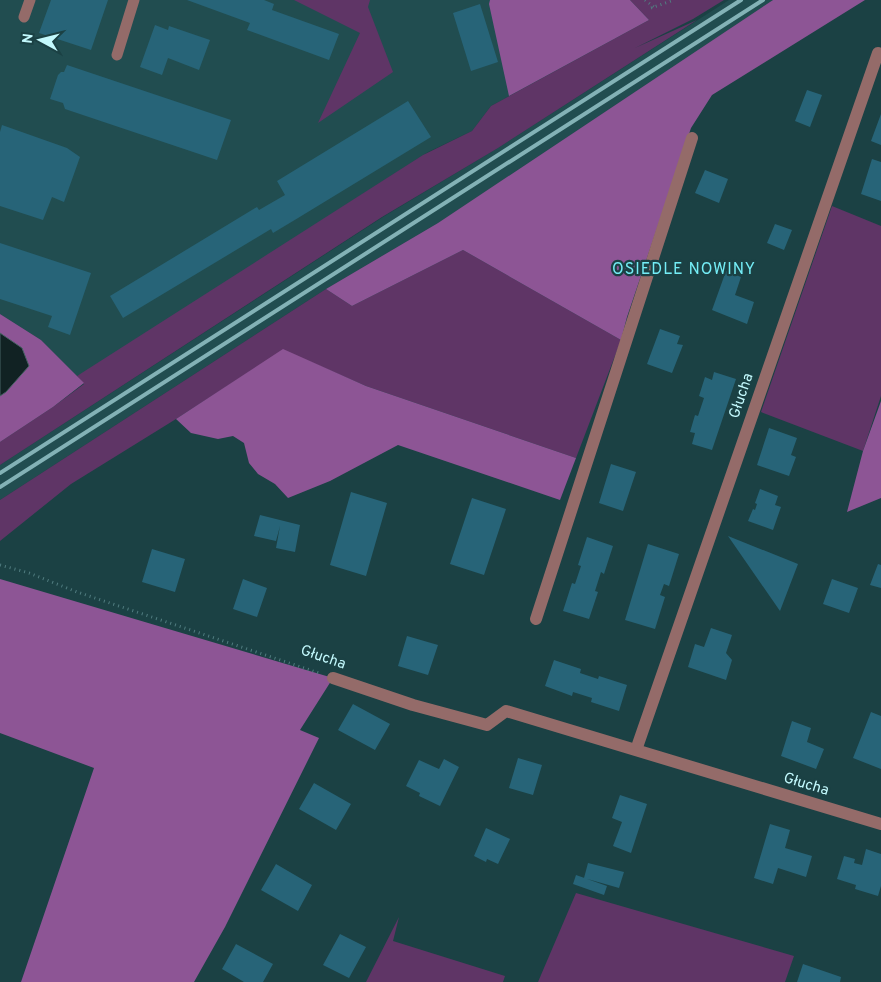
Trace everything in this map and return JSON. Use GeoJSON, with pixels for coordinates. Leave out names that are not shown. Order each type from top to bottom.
{"type":"FeatureCollection","features":[{"type":"Feature","properties":{"kind":"street","name":"Głucha"},"geometry":{"type":"LineString","coordinates":[[636,750],[878,53]]}},
{"type":"Feature","properties":{"kind":"street"},"geometry":{"type":"LineString","coordinates":[[536,619],[692,138]]}},
{"type":"Feature","properties":{"kind":"street","name":"Głucha"},"geometry":{"type":"LineString","coordinates":[[333,678],[413,705],[487,725],[506,711],[881,824]]}},
{"type":"Feature","properties":{"kind":"lane"},"geometry":{"type":"LineString","coordinates":[[24,17],[30,0]]}},
{"type":"Feature","properties":{"kind":"lane"},"geometry":{"type":"LineString","coordinates":[[117,55],[134,0]]}},
{"type":"Feature","properties":{"kind":"path"},"geometry":{"type":"LineString","coordinates":[[645,0],[652,8],[674,0]]}},
{"type":"Feature","properties":{"kind":"path","name":"Głucha"},"geometry":{"type":"LineString","coordinates":[[0,566],[29,573],[77,592],[333,678]]}},
{"type":"Feature","properties":{"kind":"shaded area"},"geometry":{"type":"Polygon","coordinates":[[[0,0],[630,0],[649,20],[491,106],[472,131],[428,152],[77,376],[41,340],[0,314],[0,0]]]}},
{"type":"Feature","properties":{"kind":"shaded area"},"geometry":{"type":"Polygon","coordinates":[[[294,0],[370,0],[368,7],[393,72],[318,123],[360,33],[294,0]]]}},
{"type":"Feature","properties":{"kind":"shaded area"},"geometry":{"type":"Polygon","coordinates":[[[490,0],[630,0],[649,20],[509,96],[489,4],[490,0]]]}},
{"type":"Feature","properties":{"kind":"shaded area"},"geometry":{"type":"Polygon","coordinates":[[[630,0],[724,0],[693,19],[635,48],[697,20],[498,148],[382,217],[0,465],[0,442],[84,384],[77,376],[423,155],[472,131],[491,106],[649,20],[630,0]]]}},
{"type":"Feature","properties":{"kind":"shaded area"},"geometry":{"type":"Polygon","coordinates":[[[729,0],[773,0],[438,223],[326,289],[0,500],[0,465],[383,217],[498,148],[729,0]]]}},
{"type":"Feature","properties":{"kind":"shaded area"},"geometry":{"type":"Polygon","coordinates":[[[773,0],[865,0],[712,95],[691,128],[627,317],[621,340],[463,250],[352,306],[326,289],[438,223],[773,0]]]}},
{"type":"Feature","properties":{"kind":"shaded area"},"geometry":{"type":"Polygon","coordinates":[[[832,206],[881,226],[881,396],[863,451],[761,412],[832,206]]]}},
{"type":"Feature","properties":{"kind":"shaded area"},"geometry":{"type":"Polygon","coordinates":[[[463,250],[621,340],[576,458],[366,386],[283,350],[71,484],[0,541],[0,500],[326,289],[352,306],[463,250]]]}},
{"type":"Feature","properties":{"kind":"shaded area"},"geometry":{"type":"Polygon","coordinates":[[[0,314],[41,340],[84,383],[53,407],[0,442],[0,314]]]}},
{"type":"Feature","properties":{"kind":"shaded area"},"geometry":{"type":"Polygon","coordinates":[[[0,333],[22,348],[29,366],[6,392],[0,396],[0,333]]]}},
{"type":"Feature","properties":{"kind":"shaded area"},"geometry":{"type":"Polygon","coordinates":[[[283,349],[366,386],[576,458],[560,500],[398,445],[330,481],[288,498],[275,484],[258,474],[249,463],[244,443],[233,436],[218,439],[191,433],[176,419],[283,349]]]}},
{"type":"Feature","properties":{"kind":"shaded area"},"geometry":{"type":"Polygon","coordinates":[[[881,401],[881,498],[847,512],[863,451],[881,401]]]}},
{"type":"Feature","properties":{"kind":"shaded area"},"geometry":{"type":"Polygon","coordinates":[[[0,579],[333,678],[300,730],[319,738],[225,927],[194,982],[21,982],[94,768],[0,733],[0,579]]]}},
{"type":"Feature","properties":{"kind":"shaded area"},"geometry":{"type":"Polygon","coordinates":[[[576,893],[794,956],[785,982],[538,982],[576,893]]]}},
{"type":"Feature","properties":{"kind":"shaded area"},"geometry":{"type":"Polygon","coordinates":[[[399,917],[393,941],[505,976],[503,982],[366,982],[399,917]]]}},
{"type":"Feature","properties":{"kind":"building"},"geometry":{"type":"Polygon","coordinates":[[[51,0],[108,0],[91,50],[39,33],[51,0]]]}},
{"type":"Feature","properties":{"kind":"building"},"geometry":{"type":"Polygon","coordinates":[[[187,0],[264,0],[274,4],[272,10],[339,34],[329,60],[247,30],[250,23],[187,0]]]}},
{"type":"Feature","properties":{"kind":"building"},"geometry":{"type":"Polygon","coordinates":[[[480,4],[498,62],[471,71],[453,13],[480,4]]]}},
{"type":"Feature","properties":{"kind":"building"},"geometry":{"type":"Polygon","coordinates":[[[155,25],[168,30],[169,26],[210,40],[199,70],[168,58],[162,75],[140,67],[155,25]]]}},
{"type":"Feature","properties":{"kind":"building"},"geometry":{"type":"Polygon","coordinates":[[[67,65],[231,120],[217,160],[65,109],[63,103],[50,99],[58,75],[64,72],[67,65]]]}},
{"type":"Feature","properties":{"kind":"building"},"geometry":{"type":"Polygon","coordinates":[[[807,90],[822,95],[810,127],[795,121],[807,90]]]}},
{"type":"Feature","properties":{"kind":"building"},"geometry":{"type":"Polygon","coordinates":[[[408,101],[431,137],[273,233],[271,229],[123,318],[110,296],[257,207],[259,210],[285,195],[277,181],[408,101]]]}},
{"type":"Feature","properties":{"kind":"building"},"geometry":{"type":"Polygon","coordinates":[[[881,114],[881,145],[871,141],[881,114]]]}},
{"type":"Feature","properties":{"kind":"building"},"geometry":{"type":"Polygon","coordinates":[[[2,125],[67,148],[80,157],[64,202],[52,197],[43,220],[0,206],[0,132],[2,125]]]}},
{"type":"Feature","properties":{"kind":"building"},"geometry":{"type":"Polygon","coordinates":[[[872,159],[881,162],[881,201],[861,194],[872,159]]]}},
{"type":"Feature","properties":{"kind":"building"},"geometry":{"type":"Polygon","coordinates":[[[705,170],[728,179],[719,203],[695,193],[705,170]]]}},
{"type":"Feature","properties":{"kind":"building"},"geometry":{"type":"Polygon","coordinates":[[[775,224],[792,230],[784,250],[767,243],[775,224]]]}},
{"type":"Feature","properties":{"kind":"building"},"geometry":{"type":"Polygon","coordinates":[[[0,243],[91,273],[70,335],[48,327],[52,316],[0,299],[0,243]]]}},
{"type":"Feature","properties":{"kind":"building"},"geometry":{"type":"Polygon","coordinates":[[[726,271],[741,277],[735,295],[754,302],[747,324],[712,310],[726,271]]]}},
{"type":"Feature","properties":{"kind":"building"},"geometry":{"type":"Polygon","coordinates":[[[660,329],[680,336],[677,344],[683,345],[672,373],[647,364],[660,329]]]}},
{"type":"Feature","properties":{"kind":"building"},"geometry":{"type":"Polygon","coordinates":[[[714,372],[736,379],[712,450],[692,444],[695,433],[690,432],[695,415],[698,416],[704,398],[699,396],[705,377],[712,380],[714,372]]]}},
{"type":"Feature","properties":{"kind":"building"},"geometry":{"type":"Polygon","coordinates":[[[769,428],[797,438],[791,455],[796,457],[789,476],[757,465],[769,428]]]}},
{"type":"Feature","properties":{"kind":"building"},"geometry":{"type":"Polygon","coordinates":[[[611,464],[636,472],[623,511],[599,503],[611,464]]]}},
{"type":"Feature","properties":{"kind":"building"},"geometry":{"type":"Polygon","coordinates":[[[760,489],[778,496],[775,505],[781,507],[773,530],[748,521],[753,509],[755,510],[757,504],[755,503],[760,489]]]}},
{"type":"Feature","properties":{"kind":"building"},"geometry":{"type":"Polygon","coordinates":[[[351,492],[387,503],[366,576],[330,565],[351,492]]]}},
{"type":"Feature","properties":{"kind":"building"},"geometry":{"type":"Polygon","coordinates":[[[472,498],[506,509],[484,575],[450,564],[472,498]]]}},
{"type":"Feature","properties":{"kind":"building"},"geometry":{"type":"Polygon","coordinates":[[[260,515],[300,525],[295,552],[276,548],[280,526],[276,541],[254,536],[260,515]]]}},
{"type":"Feature","properties":{"kind":"building"},"geometry":{"type":"Polygon","coordinates":[[[728,536],[798,564],[780,611],[728,536]]]}},
{"type":"Feature","properties":{"kind":"building"},"geometry":{"type":"Polygon","coordinates":[[[587,537],[613,546],[604,574],[601,572],[595,591],[598,592],[589,619],[563,611],[572,583],[575,584],[581,566],[578,565],[587,537]]]}},
{"type":"Feature","properties":{"kind":"building"},"geometry":{"type":"Polygon","coordinates":[[[648,544],[679,554],[669,586],[664,584],[660,595],[665,597],[655,629],[625,620],[648,544]]]}},
{"type":"Feature","properties":{"kind":"building"},"geometry":{"type":"Polygon","coordinates":[[[152,549],[185,559],[175,592],[142,582],[152,549]]]}},
{"type":"Feature","properties":{"kind":"building"},"geometry":{"type":"Polygon","coordinates":[[[878,564],[881,565],[881,588],[870,585],[878,564]]]}},
{"type":"Feature","properties":{"kind":"building"},"geometry":{"type":"Polygon","coordinates":[[[243,579],[267,588],[257,617],[233,609],[243,579]]]}},
{"type":"Feature","properties":{"kind":"building"},"geometry":{"type":"Polygon","coordinates":[[[832,579],[858,588],[849,613],[823,604],[832,579]]]}},
{"type":"Feature","properties":{"kind":"building"},"geometry":{"type":"Polygon","coordinates":[[[711,628],[732,635],[726,653],[732,660],[726,680],[688,667],[695,644],[704,647],[711,628]]]}},
{"type":"Feature","properties":{"kind":"building"},"geometry":{"type":"Polygon","coordinates":[[[407,636],[438,645],[428,675],[398,666],[407,636]]]}},
{"type":"Feature","properties":{"kind":"building"},"geometry":{"type":"Polygon","coordinates":[[[554,660],[581,669],[580,673],[598,679],[599,676],[627,685],[619,711],[591,702],[592,698],[573,692],[572,696],[545,686],[554,660]]]}},
{"type":"Feature","properties":{"kind":"building"},"geometry":{"type":"Polygon","coordinates":[[[353,704],[390,724],[375,750],[338,730],[353,704]]]}},
{"type":"Feature","properties":{"kind":"building"},"geometry":{"type":"Polygon","coordinates":[[[871,712],[881,716],[881,769],[853,758],[871,712]]]}},
{"type":"Feature","properties":{"kind":"building"},"geometry":{"type":"Polygon","coordinates":[[[792,721],[811,728],[807,742],[824,749],[816,769],[781,756],[792,721]]]}},
{"type":"Feature","properties":{"kind":"building"},"geometry":{"type":"Polygon","coordinates":[[[518,758],[542,765],[533,795],[509,788],[518,758]]]}},
{"type":"Feature","properties":{"kind":"building"},"geometry":{"type":"Polygon","coordinates":[[[444,759],[459,767],[440,806],[419,796],[420,793],[406,786],[419,760],[439,769],[444,759]]]}},
{"type":"Feature","properties":{"kind":"building"},"geometry":{"type":"Polygon","coordinates":[[[314,783],[351,804],[336,830],[299,809],[314,783]]]}},
{"type":"Feature","properties":{"kind":"building"},"geometry":{"type":"Polygon","coordinates":[[[620,795],[647,804],[631,853],[613,846],[622,822],[612,818],[620,795]]]}},
{"type":"Feature","properties":{"kind":"building"},"geometry":{"type":"Polygon","coordinates":[[[770,824],[790,830],[785,848],[812,856],[806,877],[778,868],[773,884],[754,878],[770,824]]]}},
{"type":"Feature","properties":{"kind":"building"},"geometry":{"type":"Polygon","coordinates":[[[486,828],[510,839],[498,864],[487,859],[486,862],[474,856],[486,828]]]}},
{"type":"Feature","properties":{"kind":"building"},"geometry":{"type":"Polygon","coordinates":[[[866,849],[881,854],[881,886],[878,896],[855,889],[856,885],[837,879],[844,856],[855,859],[854,863],[862,865],[866,849]]]}},
{"type":"Feature","properties":{"kind":"building"},"geometry":{"type":"Polygon","coordinates":[[[588,863],[624,872],[619,888],[584,878],[588,863]]]}},
{"type":"Feature","properties":{"kind":"building"},"geometry":{"type":"Polygon","coordinates":[[[276,864],[312,885],[298,911],[261,890],[276,864]]]}},
{"type":"Feature","properties":{"kind":"building"},"geometry":{"type":"Polygon","coordinates":[[[576,875],[607,886],[604,895],[573,884],[576,875]]]}},
{"type":"Feature","properties":{"kind":"building"},"geometry":{"type":"Polygon","coordinates":[[[340,934],[366,947],[349,978],[323,965],[340,934]]]}},
{"type":"Feature","properties":{"kind":"building"},"geometry":{"type":"Polygon","coordinates":[[[236,944],[273,964],[263,982],[244,982],[222,969],[236,944]]]}},
{"type":"Feature","properties":{"kind":"building"},"geometry":{"type":"Polygon","coordinates":[[[803,964],[841,977],[840,982],[797,982],[803,964]]]}},
{"type":"Feature","properties":{"kind":"railway"},"geometry":{"type":"LineString","coordinates":[[0,473],[741,0]]}},
{"type":"Feature","properties":{"kind":"railway"},"geometry":{"type":"LineString","coordinates":[[0,487],[763,0]]}},
{"type":"Feature","properties":{"kind":"district","name":"OSIEDLE NOWINY"},"geometry":{"type":"Point","coordinates":[684,270]}}]}
